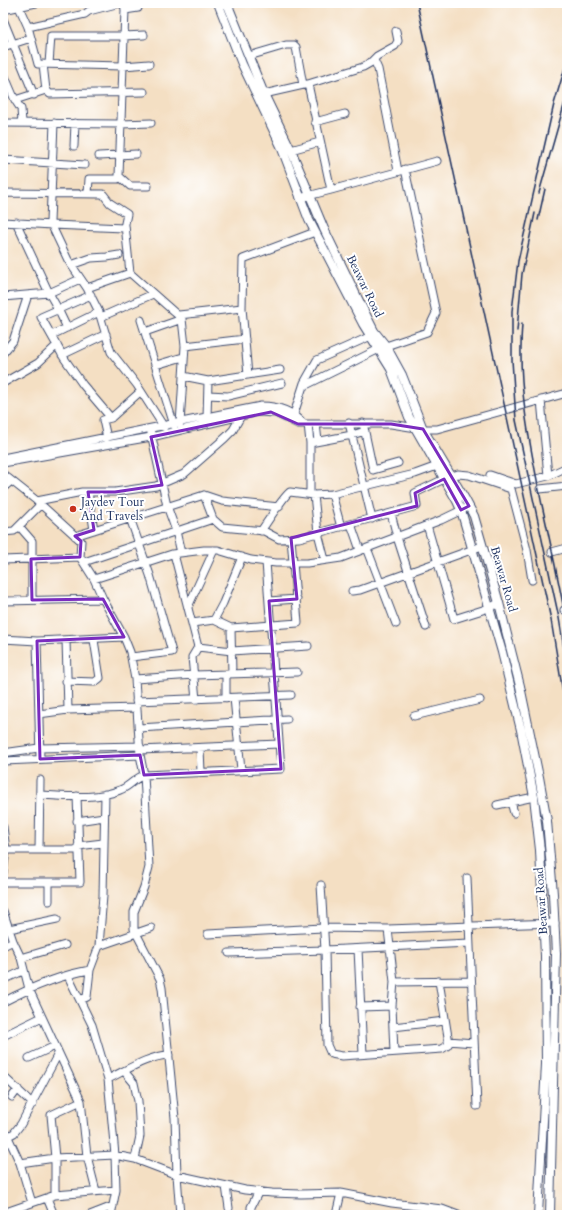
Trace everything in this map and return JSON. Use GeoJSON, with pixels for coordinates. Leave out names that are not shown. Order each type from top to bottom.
{"type":"FeatureCollection","features":[{"type":"Feature","properties":{"kind":"main road","name":"Beawar Road"},"geometry":{"type":"LineString","coordinates":[[218,3],[242,64],[310,196],[324,229],[392,369],[406,411],[419,429],[448,478],[461,510],[512,689],[521,730],[547,821],[555,923],[556,954],[550,1215]]}},
{"type":"Feature","properties":{"kind":"main road","name":"Beawar Road"},"geometry":{"type":"LineString","coordinates":[[227,3],[287,151],[300,198],[315,232],[371,336],[382,348]]}},
{"type":"Feature","properties":{"kind":"main road","name":"Beawar Road"},"geometry":{"type":"LineString","coordinates":[[419,429],[437,466],[469,506],[474,516],[500,603],[520,686],[534,778],[534,797],[540,850],[544,923],[546,1064],[538,1215]]}},
{"type":"Feature","properties":{"kind":"street"},"geometry":{"type":"LineString","coordinates":[[3,10],[17,5],[36,3]]}},
{"type":"Feature","properties":{"kind":"street"},"geometry":{"type":"LineString","coordinates":[[28,27],[85,14],[89,11],[120,3]]}},
{"type":"Feature","properties":{"kind":"street"},"geometry":{"type":"LineString","coordinates":[[88,194],[89,179],[118,179],[119,176],[124,7],[138,8],[139,3]]}},
{"type":"Feature","properties":{"kind":"street"},"geometry":{"type":"LineString","coordinates":[[17,5],[28,27],[38,64],[123,66],[149,64]]}},
{"type":"Feature","properties":{"kind":"street"},"geometry":{"type":"LineString","coordinates":[[3,19],[34,95]]}},
{"type":"Feature","properties":{"kind":"street"},"geometry":{"type":"LineString","coordinates":[[264,94],[306,84],[362,67],[397,44],[398,38],[396,31]]}},
{"type":"Feature","properties":{"kind":"street"},"geometry":{"type":"LineString","coordinates":[[144,35],[51,36],[46,64],[46,90],[50,94],[144,92]]}},
{"type":"Feature","properties":{"kind":"street"},"geometry":{"type":"LineString","coordinates":[[3,47],[31,38]]}},
{"type":"Feature","properties":{"kind":"street"},"geometry":{"type":"LineString","coordinates":[[249,56],[286,45],[294,45],[296,47],[316,122],[330,190]]}},
{"type":"Feature","properties":{"kind":"street"},"geometry":{"type":"LineString","coordinates":[[304,386],[382,348],[427,332],[436,313],[378,69],[374,60]]}},
{"type":"Feature","properties":{"kind":"street"},"geometry":{"type":"LineString","coordinates":[[3,72],[15,100],[21,109],[22,122]]}},
{"type":"Feature","properties":{"kind":"street"},"geometry":{"type":"LineString","coordinates":[[15,100],[46,90]]}},
{"type":"Feature","properties":{"kind":"street"},"geometry":{"type":"LineString","coordinates":[[316,122],[345,114]]}},
{"type":"Feature","properties":{"kind":"street"},"geometry":{"type":"LineString","coordinates":[[3,123],[121,124],[151,122]]}},
{"type":"Feature","properties":{"kind":"street"},"geometry":{"type":"LineString","coordinates":[[54,123],[50,222],[71,265],[89,292],[100,315],[111,352],[141,392],[164,427]]}},
{"type":"Feature","properties":{"kind":"street"},"geometry":{"type":"LineString","coordinates":[[74,146],[75,123]]}},
{"type":"Feature","properties":{"kind":"street"},"geometry":{"type":"LineString","coordinates":[[287,151],[320,142]]}},
{"type":"Feature","properties":{"kind":"street"},"geometry":{"type":"LineString","coordinates":[[99,156],[136,154]]}},
{"type":"Feature","properties":{"kind":"street"},"geometry":{"type":"LineString","coordinates":[[3,160],[85,165]]}},
{"type":"Feature","properties":{"kind":"street"},"geometry":{"type":"LineString","coordinates":[[300,198],[437,161]]}},
{"type":"Feature","properties":{"kind":"street"},"geometry":{"type":"LineString","coordinates":[[119,176],[130,186],[148,186]]}},
{"type":"Feature","properties":{"kind":"street"},"geometry":{"type":"LineString","coordinates":[[3,193],[102,194],[110,204],[127,214],[125,225],[130,273],[181,317],[185,346],[177,424]]}},
{"type":"Feature","properties":{"kind":"street"},"geometry":{"type":"LineString","coordinates":[[3,222],[124,228],[125,225]]}},
{"type":"Feature","properties":{"kind":"street"},"geometry":{"type":"LineString","coordinates":[[16,222],[67,328]]}},
{"type":"Feature","properties":{"kind":"street"},"geometry":{"type":"LineString","coordinates":[[248,374],[242,308],[243,259],[315,232]]}},
{"type":"Feature","properties":{"kind":"street"},"geometry":{"type":"LineString","coordinates":[[71,265],[90,258],[120,255]]}},
{"type":"Feature","properties":{"kind":"street"},"geometry":{"type":"LineString","coordinates":[[111,418],[83,385],[62,355],[41,317],[130,273]]}},
{"type":"Feature","properties":{"kind":"street"},"geometry":{"type":"LineString","coordinates":[[3,297],[49,293],[80,279]]}},
{"type":"Feature","properties":{"kind":"street"},"geometry":{"type":"LineString","coordinates":[[52,335],[153,294]]}},
{"type":"Feature","properties":{"kind":"street"},"geometry":{"type":"LineString","coordinates":[[3,353],[13,341],[28,296]]}},
{"type":"Feature","properties":{"kind":"street"},"geometry":{"type":"LineString","coordinates":[[145,332],[181,317],[242,308]]}},
{"type":"Feature","properties":{"kind":"street"},"geometry":{"type":"LineString","coordinates":[[141,320],[177,424]]}},
{"type":"Feature","properties":{"kind":"street"},"geometry":{"type":"LineString","coordinates":[[62,355],[106,334]]}},
{"type":"Feature","properties":{"kind":"street"},"geometry":{"type":"LineString","coordinates":[[294,414],[304,383],[317,360],[371,336]]}},
{"type":"Feature","properties":{"kind":"street"},"geometry":{"type":"LineString","coordinates":[[185,346],[245,339]]}},
{"type":"Feature","properties":{"kind":"street"},"geometry":{"type":"LineString","coordinates":[[3,383],[38,363],[57,344]]}},
{"type":"Feature","properties":{"kind":"street"},"geometry":{"type":"LineString","coordinates":[[156,365],[183,357]]}},
{"type":"Feature","properties":{"kind":"street"},"geometry":{"type":"LineString","coordinates":[[183,376],[208,381],[280,370]]}},
{"type":"Feature","properties":{"kind":"street"},"geometry":{"type":"LineString","coordinates":[[207,418],[208,381]]}},
{"type":"Feature","properties":{"kind":"street"},"geometry":{"type":"LineString","coordinates":[[208,395],[228,396],[282,383]]}},
{"type":"Feature","properties":{"kind":"street"},"geometry":{"type":"LineString","coordinates":[[107,438],[103,420],[111,418],[141,392]]}},
{"type":"Feature","properties":{"kind":"street"},"geometry":{"type":"LineString","coordinates":[[3,463],[258,412],[280,414],[295,422],[306,424],[391,424],[419,429],[437,429],[567,392]]}},
{"type":"Feature","properties":{"kind":"street"},"geometry":{"type":"LineString","coordinates":[[541,400],[548,476]]}},
{"type":"Feature","properties":{"kind":"street"},"geometry":{"type":"LineString","coordinates":[[3,458],[107,438],[151,433],[164,427],[261,406],[280,408],[294,414],[306,424],[314,442]]}},
{"type":"Feature","properties":{"kind":"street"},"geometry":{"type":"LineString","coordinates":[[3,532],[14,531],[39,502],[88,492],[115,492],[156,486],[184,474],[208,454],[234,428],[241,416]]}},
{"type":"Feature","properties":{"kind":"street"},"geometry":{"type":"LineString","coordinates":[[349,423],[372,518]]}},
{"type":"Feature","properties":{"kind":"street"},"geometry":{"type":"LineString","coordinates":[[363,423],[373,470],[398,463]]}},
{"type":"Feature","properties":{"kind":"street"},"geometry":{"type":"LineString","coordinates":[[316,424],[312,495],[318,533],[325,560]]}},
{"type":"Feature","properties":{"kind":"street"},"geometry":{"type":"LineString","coordinates":[[314,442],[352,435],[364,431]]}},
{"type":"Feature","properties":{"kind":"street"},"geometry":{"type":"LineString","coordinates":[[151,433],[167,506],[176,531],[178,553],[188,607],[198,647],[192,657],[196,700]]}},
{"type":"Feature","properties":{"kind":"street"},"geometry":{"type":"LineString","coordinates":[[261,531],[279,507],[284,496],[290,492],[312,495],[332,494],[364,488],[415,474],[437,466]]}},
{"type":"Feature","properties":{"kind":"street"},"geometry":{"type":"LineString","coordinates":[[490,476],[516,484],[548,476],[567,467]]}},
{"type":"Feature","properties":{"kind":"street"},"geometry":{"type":"LineString","coordinates":[[3,474],[39,502],[81,541],[82,559],[124,637],[131,657],[135,679],[140,750],[144,775],[149,867],[144,887],[134,912],[133,924],[160,979],[164,1000],[175,1118],[180,1215]]}},
{"type":"Feature","properties":{"kind":"street"},"geometry":{"type":"LineString","coordinates":[[204,495],[212,519],[222,527],[261,531],[279,539],[299,538],[417,506],[415,493],[458,474],[469,475],[511,489],[527,550],[532,580]]}},
{"type":"Feature","properties":{"kind":"street"},"geometry":{"type":"LineString","coordinates":[[3,488],[11,481]]}},
{"type":"Feature","properties":{"kind":"street"},"geometry":{"type":"LineString","coordinates":[[540,489],[567,486]]}},
{"type":"Feature","properties":{"kind":"street"},"geometry":{"type":"LineString","coordinates":[[88,492],[94,530]]}},
{"type":"Feature","properties":{"kind":"street"},"geometry":{"type":"LineString","coordinates":[[332,494],[341,527]]}},
{"type":"Feature","properties":{"kind":"street"},"geometry":{"type":"LineString","coordinates":[[76,536],[204,495],[222,501],[279,507]]}},
{"type":"Feature","properties":{"kind":"street"},"geometry":{"type":"LineString","coordinates":[[94,579],[178,553],[218,550],[266,562],[293,563],[308,563],[341,558],[427,526],[469,506]]}},
{"type":"Feature","properties":{"kind":"street"},"geometry":{"type":"LineString","coordinates":[[391,513],[397,537],[426,627]]}},
{"type":"Feature","properties":{"kind":"street"},"geometry":{"type":"LineString","coordinates":[[130,518],[146,563],[172,652],[131,657]]}},
{"type":"Feature","properties":{"kind":"street"},"geometry":{"type":"LineString","coordinates":[[3,560],[82,559],[139,544],[212,519]]}},
{"type":"Feature","properties":{"kind":"street"},"geometry":{"type":"LineString","coordinates":[[351,524],[360,550]]}},
{"type":"Feature","properties":{"kind":"street"},"geometry":{"type":"LineString","coordinates":[[19,526],[32,541],[32,600]]}},
{"type":"Feature","properties":{"kind":"street"},"geometry":{"type":"LineString","coordinates":[[427,526],[454,619],[500,603]]}},
{"type":"Feature","properties":{"kind":"street"},"geometry":{"type":"LineString","coordinates":[[192,624],[214,620],[231,628],[298,623],[291,538]]}},
{"type":"Feature","properties":{"kind":"street"},"geometry":{"type":"LineString","coordinates":[[352,591],[360,590],[482,546]]}},
{"type":"Feature","properties":{"kind":"street"},"geometry":{"type":"LineString","coordinates":[[367,548],[396,624]]}},
{"type":"Feature","properties":{"kind":"street"},"geometry":{"type":"LineString","coordinates":[[552,552],[567,548]]}},
{"type":"Feature","properties":{"kind":"street"},"geometry":{"type":"LineString","coordinates":[[188,607],[214,550]]}},
{"type":"Feature","properties":{"kind":"street"},"geometry":{"type":"LineString","coordinates":[[214,620],[223,603],[242,557]]}},
{"type":"Feature","properties":{"kind":"street"},"geometry":{"type":"LineString","coordinates":[[40,795],[77,796],[105,794],[124,788],[144,775],[281,769],[266,562]]}},
{"type":"Feature","properties":{"kind":"street"},"geometry":{"type":"LineString","coordinates":[[3,601],[103,599]]}},
{"type":"Feature","properties":{"kind":"street"},"geometry":{"type":"LineString","coordinates":[[269,601],[297,599]]}},
{"type":"Feature","properties":{"kind":"street"},"geometry":{"type":"LineString","coordinates":[[226,698],[232,651],[231,628]]}},
{"type":"Feature","properties":{"kind":"street"},"geometry":{"type":"LineString","coordinates":[[3,639],[37,641],[94,640],[124,637]]}},
{"type":"Feature","properties":{"kind":"street"},"geometry":{"type":"LineString","coordinates":[[66,640],[68,710]]}},
{"type":"Feature","properties":{"kind":"street"},"geometry":{"type":"LineString","coordinates":[[66,682],[95,682],[100,678],[94,640]]}},
{"type":"Feature","properties":{"kind":"street"},"geometry":{"type":"LineString","coordinates":[[37,641],[40,760]]}},
{"type":"Feature","properties":{"kind":"street"},"geometry":{"type":"LineString","coordinates":[[198,647],[232,651],[308,646]]}},
{"type":"Feature","properties":{"kind":"street"},"geometry":{"type":"LineString","coordinates":[[135,679],[194,675],[297,672]]}},
{"type":"Feature","properties":{"kind":"street"},"geometry":{"type":"LineString","coordinates":[[39,714],[136,704],[291,695]]}},
{"type":"Feature","properties":{"kind":"street"},"geometry":{"type":"LineString","coordinates":[[234,698],[241,770]]}},
{"type":"Feature","properties":{"kind":"street"},"geometry":{"type":"LineString","coordinates":[[414,716],[480,700]]}},
{"type":"Feature","properties":{"kind":"street"},"geometry":{"type":"LineString","coordinates":[[139,728],[287,719]]}},
{"type":"Feature","properties":{"kind":"street"},"geometry":{"type":"LineString","coordinates":[[140,750],[107,756],[3,761],[6,758],[3,753],[39,748],[91,747],[140,750],[279,744]]}},
{"type":"Feature","properties":{"kind":"street"},"geometry":{"type":"LineString","coordinates":[[91,747],[107,756]]}},
{"type":"Feature","properties":{"kind":"street"},"geometry":{"type":"LineString","coordinates":[[200,748],[201,772]]}},
{"type":"Feature","properties":{"kind":"street"},"geometry":{"type":"LineString","coordinates":[[39,850],[40,780]]}},
{"type":"Feature","properties":{"kind":"street"},"geometry":{"type":"LineString","coordinates":[[80,1000],[88,997],[90,970],[99,946],[103,896],[105,794]]}},
{"type":"Feature","properties":{"kind":"street"},"geometry":{"type":"LineString","coordinates":[[3,882],[80,882],[77,796]]}},
{"type":"Feature","properties":{"kind":"street"},"geometry":{"type":"LineString","coordinates":[[497,805],[534,797]]}},
{"type":"Feature","properties":{"kind":"street"},"geometry":{"type":"LineString","coordinates":[[511,802],[514,813]]}},
{"type":"Feature","properties":{"kind":"street"},"geometry":{"type":"LineString","coordinates":[[77,821],[104,818]]}},
{"type":"Feature","properties":{"kind":"street"},"geometry":{"type":"LineString","coordinates":[[3,827],[6,850],[3,873]]}},
{"type":"Feature","properties":{"kind":"street"},"geometry":{"type":"LineString","coordinates":[[6,850],[78,848],[103,843]]}},
{"type":"Feature","properties":{"kind":"street"},"geometry":{"type":"LineString","coordinates":[[467,878],[477,1106]]}},
{"type":"Feature","properties":{"kind":"street"},"geometry":{"type":"LineString","coordinates":[[49,882],[49,901]]}},
{"type":"Feature","properties":{"kind":"street"},"geometry":{"type":"LineString","coordinates":[[321,885],[325,950],[327,1045],[331,1054],[342,1056],[442,1049],[447,1046],[448,1041],[439,981]]}},
{"type":"Feature","properties":{"kind":"street"},"geometry":{"type":"LineString","coordinates":[[3,911],[13,941],[21,958],[23,971],[29,989],[81,1101],[88,1156],[96,1191]]}},
{"type":"Feature","properties":{"kind":"street"},"geometry":{"type":"LineString","coordinates":[[9,929],[57,919]]}},
{"type":"Feature","properties":{"kind":"street"},"geometry":{"type":"LineString","coordinates":[[208,934],[323,928],[388,929],[555,923]]}},
{"type":"Feature","properties":{"kind":"street"},"geometry":{"type":"LineString","coordinates":[[99,946],[151,928]]}},
{"type":"Feature","properties":{"kind":"street"},"geometry":{"type":"LineString","coordinates":[[388,929],[394,982],[392,1006],[394,1052]]}},
{"type":"Feature","properties":{"kind":"street"},"geometry":{"type":"LineString","coordinates":[[3,946],[13,941]]}},
{"type":"Feature","properties":{"kind":"street"},"geometry":{"type":"LineString","coordinates":[[229,953],[358,949],[469,943]]}},
{"type":"Feature","properties":{"kind":"street"},"geometry":{"type":"LineString","coordinates":[[21,958],[65,945]]}},
{"type":"Feature","properties":{"kind":"street"},"geometry":{"type":"LineString","coordinates":[[358,949],[363,1054]]}},
{"type":"Feature","properties":{"kind":"street"},"geometry":{"type":"LineString","coordinates":[[3,1002],[29,989],[74,973],[90,970]]}},
{"type":"Feature","properties":{"kind":"street"},"geometry":{"type":"LineString","coordinates":[[3,980],[23,971]]}},
{"type":"Feature","properties":{"kind":"street"},"geometry":{"type":"LineString","coordinates":[[68,976],[92,1025],[108,1079],[115,1155],[116,1190],[111,1215]]}},
{"type":"Feature","properties":{"kind":"street"},"geometry":{"type":"LineString","coordinates":[[394,982],[471,981]]}},
{"type":"Feature","properties":{"kind":"street"},"geometry":{"type":"LineString","coordinates":[[360,1007],[392,1006]]}},
{"type":"Feature","properties":{"kind":"street"},"geometry":{"type":"LineString","coordinates":[[3,1036],[42,1017]]}},
{"type":"Feature","properties":{"kind":"street"},"geometry":{"type":"LineString","coordinates":[[393,1027],[445,1021]]}},
{"type":"Feature","properties":{"kind":"street"},"geometry":{"type":"LineString","coordinates":[[448,1041],[474,1043]]}},
{"type":"Feature","properties":{"kind":"street"},"geometry":{"type":"LineString","coordinates":[[29,1058],[55,1046]]}},
{"type":"Feature","properties":{"kind":"street"},"geometry":{"type":"LineString","coordinates":[[32,1203],[20,1163],[5,1138],[18,1130],[58,1054]]}},
{"type":"Feature","properties":{"kind":"street"},"geometry":{"type":"LineString","coordinates":[[108,1079],[156,1057],[169,1055]]}},
{"type":"Feature","properties":{"kind":"street"},"geometry":{"type":"LineString","coordinates":[[124,1071],[134,1083],[138,1101],[140,1136],[135,1159]]}},
{"type":"Feature","properties":{"kind":"street"},"geometry":{"type":"LineString","coordinates":[[3,1076],[33,1104]]}},
{"type":"Feature","properties":{"kind":"street"},"geometry":{"type":"LineString","coordinates":[[12,1097],[18,1089]]}},
{"type":"Feature","properties":{"kind":"street"},"geometry":{"type":"LineString","coordinates":[[55,1195],[55,1158],[51,1115],[81,1101]]}},
{"type":"Feature","properties":{"kind":"street"},"geometry":{"type":"LineString","coordinates":[[20,1163],[55,1158],[115,1155],[135,1159],[177,1175],[245,1190],[301,1194],[341,1193],[392,1203],[442,1209],[458,1215]]}},
{"type":"Feature","properties":{"kind":"street"},"geometry":{"type":"LineString","coordinates":[[226,1186],[228,1208]]}},
{"type":"Feature","properties":{"kind":"street"},"geometry":{"type":"LineString","coordinates":[[3,1212],[55,1195],[116,1190]]}},
{"type":"Feature","properties":{"kind":"street"},"geometry":{"type":"LineString","coordinates":[[251,1215],[251,1207],[259,1191]]}},
{"type":"Feature","properties":{"kind":"street"},"geometry":{"type":"LineString","coordinates":[[336,1215],[341,1193]]}},
{"type":"Feature","properties":{"kind":"street"},"geometry":{"type":"LineString","coordinates":[[48,1198],[54,1215]]}},
{"type":"Feature","properties":{"kind":"street"},"geometry":{"type":"LineString","coordinates":[[90,1215],[113,1206]]}},
{"type":"Feature","properties":{"kind":"highlighted area"},"geometry":{"type":"Polygon","coordinates":[[[271,412],[298,424],[391,424],[423,429],[469,506],[461,510],[444,479],[415,493],[417,506],[291,538],[297,599],[269,601],[281,769],[144,775],[140,755],[40,759],[37,641],[124,637],[103,599],[32,600],[31,559],[80,557],[81,541],[75,536],[94,530],[88,492],[115,492],[162,485],[151,437],[271,412]]]}},
{"type":"Feature","properties":{"kind":"railway"},"geometry":{"type":"LineString","coordinates":[[417,3],[551,620],[564,699],[567,753]]}},
{"type":"Feature","properties":{"kind":"railway"},"geometry":{"type":"LineString","coordinates":[[567,61],[554,104],[518,261],[512,311],[512,360],[516,420],[559,618],[567,667]]}},
{"type":"Feature","properties":{"kind":"railway"},"geometry":{"type":"LineString","coordinates":[[539,193],[567,95]]}},
{"type":"Feature","properties":{"kind":"railway"},"geometry":{"type":"LineString","coordinates":[[538,220],[545,189]]}},
{"type":"Feature","properties":{"kind":"railway"},"geometry":{"type":"LineString","coordinates":[[517,331],[522,274],[535,213]]}},
{"type":"Feature","properties":{"kind":"railway"},"geometry":{"type":"LineString","coordinates":[[522,324],[521,370],[529,438],[567,624]]}},
{"type":"Feature","properties":{"kind":"place","name":"Jaydev Tour And Travels"},"geometry":{"type":"Point","coordinates":[73,509]}}]}
